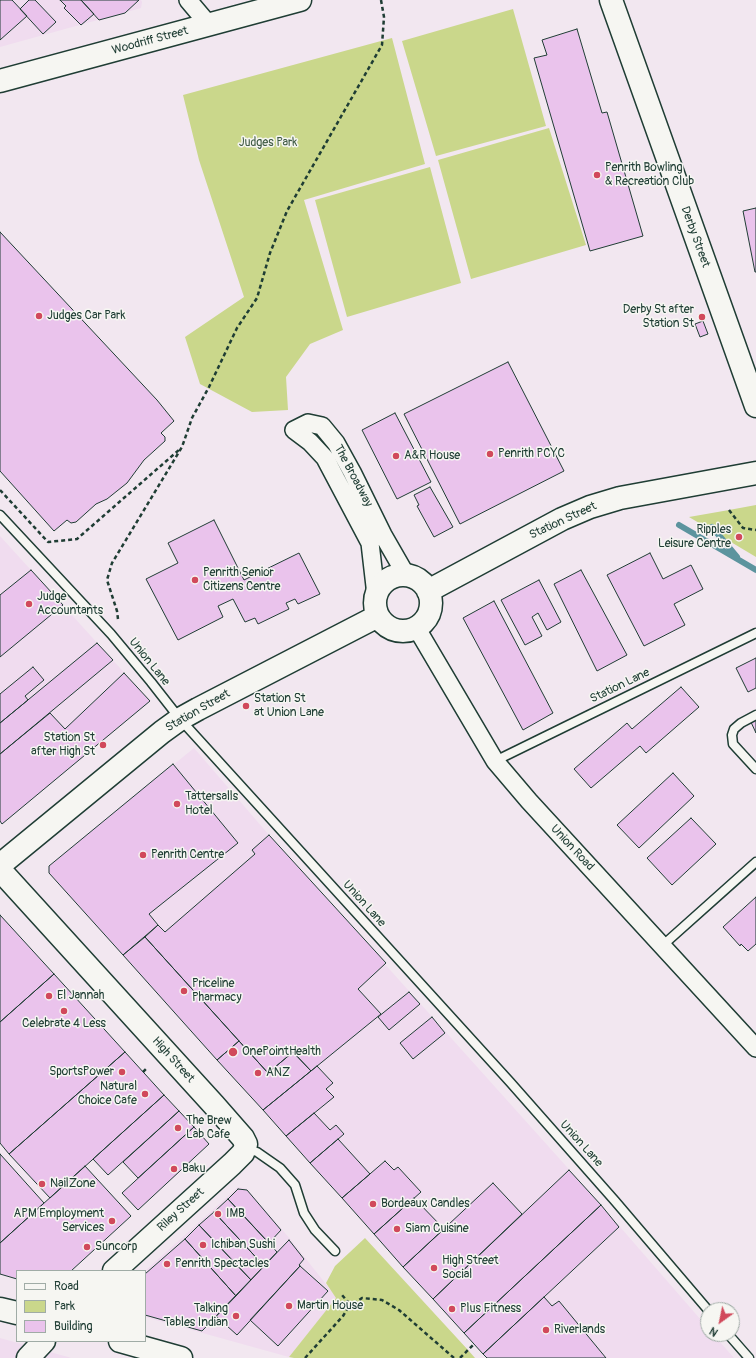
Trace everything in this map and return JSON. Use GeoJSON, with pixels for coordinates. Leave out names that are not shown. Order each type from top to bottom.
{"type":"FeatureCollection","features":[{"type":"Feature","properties":{"kind":"street"},"geometry":{"type":"LineString","coordinates":[[188,0],[209,24]]}},
{"type":"Feature","properties":{"kind":"street","name":"Woodriff Street"},"geometry":{"type":"LineString","coordinates":[[0,81],[300,0]]}},
{"type":"Feature","properties":{"kind":"street","name":"Derby Street"},"geometry":{"type":"LineString","coordinates":[[611,0],[756,406]]}},
{"type":"Feature","properties":{"kind":"street","name":"The Broadway"},"geometry":{"type":"LineString","coordinates":[[377,606],[370,543],[325,458],[310,442],[294,430],[308,423],[322,426],[336,443],[383,535],[406,575]]}},
{"type":"Feature","properties":{"kind":"street","name":"Station Street"},"geometry":{"type":"LineString","coordinates":[[428,591],[562,519],[590,507],[620,498],[756,473]]}},
{"type":"Feature","properties":{"kind":"street"},"geometry":{"type":"LineString","coordinates":[[406,575],[419,581],[428,591],[430,607],[428,615],[423,622],[408,630],[400,630],[388,626],[377,606],[384,582],[391,577],[406,575]]}},
{"type":"Feature","properties":{"kind":"street","name":"Station Street"},"geometry":{"type":"LineString","coordinates":[[0,865],[162,732],[180,719],[377,606]]}},
{"type":"Feature","properties":{"kind":"street","name":"Union Road"},"geometry":{"type":"LineString","coordinates":[[416,627],[495,761],[529,801],[756,1048]]}},
{"type":"Feature","properties":{"kind":"street","name":"High Street"},"geometry":{"type":"LineString","coordinates":[[0,870],[214,1105],[243,1138],[246,1144],[245,1148]]}},
{"type":"Feature","properties":{"kind":"street","name":"Riley Street"},"geometry":{"type":"LineString","coordinates":[[115,1270],[232,1164],[243,1153],[245,1148]]}},
{"type":"Feature","properties":{"kind":"street"},"geometry":{"type":"LineString","coordinates":[[0,1309],[16,1313]]}},
{"type":"Feature","properties":{"kind":"street"},"geometry":{"type":"LineString","coordinates":[[28,1358],[43,1342]]}},
{"type":"Feature","properties":{"kind":"street"},"geometry":{"type":"LineString","coordinates":[[124,1342],[181,1358]]}},
{"type":"Feature","properties":{"kind":"lane","name":"Union Lane"},"geometry":{"type":"LineString","coordinates":[[0,515],[111,634],[180,719],[515,1088],[618,1204],[701,1302]]}},
{"type":"Feature","properties":{"kind":"lane","name":"Station Lane"},"geometry":{"type":"LineString","coordinates":[[495,761],[756,633]]}},
{"type":"Feature","properties":{"kind":"lane"},"geometry":{"type":"LineString","coordinates":[[756,715],[740,723],[734,729],[732,738],[734,744],[756,770]]}},
{"type":"Feature","properties":{"kind":"lane"},"geometry":{"type":"LineString","coordinates":[[662,946],[756,862]]}},
{"type":"Feature","properties":{"kind":"lane"},"geometry":{"type":"LineString","coordinates":[[245,1148],[257,1152],[280,1168],[295,1185],[304,1213],[315,1230],[335,1251]]}},
{"type":"Feature","properties":{"kind":"lane"},"geometry":{"type":"LineString","coordinates":[[735,1342],[749,1358]]}},
{"type":"Feature","properties":{"kind":"path"},"geometry":{"type":"LineString","coordinates":[[111,634],[118,628],[117,611],[107,580],[112,563],[182,447],[192,418],[209,387],[236,328],[257,298],[270,253],[287,211],[382,44],[384,16],[381,0]]}},
{"type":"Feature","properties":{"kind":"path"},"geometry":{"type":"LineString","coordinates":[[0,490],[48,542],[77,538],[182,447]]}},
{"type":"Feature","properties":{"kind":"path"},"geometry":{"type":"LineString","coordinates":[[729,510],[743,528],[756,530]]}},
{"type":"Feature","properties":{"kind":"path"},"geometry":{"type":"LineString","coordinates":[[143,1072],[146,1068]]}},
{"type":"Feature","properties":{"kind":"path"},"geometry":{"type":"LineString","coordinates":[[342,1294],[348,1302],[348,1308]]}},
{"type":"Feature","properties":{"kind":"path"},"geometry":{"type":"LineString","coordinates":[[305,1358],[343,1316],[348,1308],[362,1298],[382,1300],[399,1310],[454,1358]]}},
{"type":"Feature","properties":{"kind":"path"},"geometry":{"type":"LineString","coordinates":[[460,1358],[474,1344]]}},
{"type":"Feature","properties":{"kind":"shaded area"},"geometry":{"type":"Polygon","coordinates":[[[0,0],[141,0],[142,2],[141,8],[0,47],[0,0]]]}},
{"type":"Feature","properties":{"kind":"shaded area"},"geometry":{"type":"Polygon","coordinates":[[[0,536],[150,701],[2,824],[0,821],[0,536]]]}},
{"type":"Feature","properties":{"kind":"shaded area"},"geometry":{"type":"Polygon","coordinates":[[[194,748],[269,835],[601,1205],[700,1319],[700,1342],[720,1342],[734,1358],[487,1358],[49,873],[49,866],[194,748]]]}},
{"type":"Feature","properties":{"kind":"shaded area"},"geometry":{"type":"Polygon","coordinates":[[[238,1187],[247,1189],[291,1240],[337,1298],[289,1357],[146,1317],[146,1270],[238,1187]]]}},
{"type":"Feature","properties":{"kind":"shaded area"},"geometry":{"type":"Polygon","coordinates":[[[0,1338],[68,1357],[71,1358],[0,1358],[0,1338]]]}},
{"type":"Feature","properties":{"kind":"green space"},"geometry":{"type":"Polygon","coordinates":[[[513,9],[546,126],[436,156],[402,41],[513,9]]]}},
{"type":"Feature","properties":{"kind":"green space","name":"Judges Park"},"geometry":{"type":"Polygon","coordinates":[[[392,38],[425,164],[304,200],[343,330],[310,344],[286,377],[288,410],[252,412],[200,384],[185,337],[244,297],[199,160],[183,95],[392,38]]]}},
{"type":"Feature","properties":{"kind":"green space"},"geometry":{"type":"Polygon","coordinates":[[[549,128],[586,245],[471,279],[438,160],[549,128]]]}},
{"type":"Feature","properties":{"kind":"green space"},"geometry":{"type":"Polygon","coordinates":[[[430,167],[461,283],[347,317],[315,200],[430,167]]]}},
{"type":"Feature","properties":{"kind":"green space","name":"Ripples Leisure Centre"},"geometry":{"type":"Polygon","coordinates":[[[756,505],[756,557],[689,517],[729,510],[756,505]]]}},
{"type":"Feature","properties":{"kind":"green space"},"geometry":{"type":"Polygon","coordinates":[[[365,1238],[475,1358],[289,1357],[336,1298],[326,1283],[335,1266],[365,1238]]]}},
{"type":"Feature","properties":{"kind":"building"},"geometry":{"type":"Polygon","coordinates":[[[0,0],[12,0],[27,16],[0,40],[0,0]]]}},
{"type":"Feature","properties":{"kind":"building"},"geometry":{"type":"Polygon","coordinates":[[[29,0],[35,0],[56,22],[43,34],[20,9],[29,0]]]}},
{"type":"Feature","properties":{"kind":"building"},"geometry":{"type":"Polygon","coordinates":[[[60,0],[81,0],[94,14],[81,25],[64,8],[66,6],[60,0]]]}},
{"type":"Feature","properties":{"kind":"building"},"geometry":{"type":"Polygon","coordinates":[[[81,0],[139,0],[125,13],[99,20],[81,0]]]}},
{"type":"Feature","properties":{"kind":"building","name":"Penrith Bowling & Recreation Club"},"geometry":{"type":"Polygon","coordinates":[[[577,29],[602,113],[607,112],[643,236],[590,251],[534,58],[547,55],[542,40],[577,29]]]}},
{"type":"Feature","properties":{"kind":"building"},"geometry":{"type":"Polygon","coordinates":[[[756,208],[756,272],[755,272],[743,211],[756,208]]]}},
{"type":"Feature","properties":{"kind":"building","name":"Judges Car Park"},"geometry":{"type":"Polygon","coordinates":[[[0,232],[157,400],[174,421],[161,433],[165,437],[165,441],[144,460],[127,483],[107,499],[96,504],[76,522],[71,523],[67,520],[54,531],[0,471],[0,232]]]}},
{"type":"Feature","properties":{"kind":"building"},"geometry":{"type":"Polygon","coordinates":[[[703,321],[708,334],[700,337],[695,324],[703,321]]]}},
{"type":"Feature","properties":{"kind":"building","name":"Penrith PCYC"},"geometry":{"type":"Polygon","coordinates":[[[508,362],[564,471],[460,524],[404,414],[508,362]]]}},
{"type":"Feature","properties":{"kind":"building","name":"A&R House"},"geometry":{"type":"Polygon","coordinates":[[[395,413],[431,482],[397,499],[362,430],[395,413]]]}},
{"type":"Feature","properties":{"kind":"building"},"geometry":{"type":"Polygon","coordinates":[[[430,487],[453,527],[434,537],[417,506],[419,505],[414,495],[430,487]]]}},
{"type":"Feature","properties":{"kind":"building","name":"Penrith Senior Citizens Centre"},"geometry":{"type":"Polygon","coordinates":[[[214,520],[244,580],[299,553],[320,594],[298,604],[295,599],[286,603],[289,609],[258,624],[255,618],[245,622],[233,599],[218,606],[223,617],[178,640],[146,579],[178,563],[168,543],[214,520]]]}},
{"type":"Feature","properties":{"kind":"building"},"geometry":{"type":"Polygon","coordinates":[[[650,553],[663,579],[691,565],[703,589],[674,604],[685,625],[644,646],[607,575],[650,553]]]}},
{"type":"Feature","properties":{"kind":"building"},"geometry":{"type":"Polygon","coordinates":[[[31,570],[63,605],[0,657],[0,595],[31,570]]]}},
{"type":"Feature","properties":{"kind":"building"},"geometry":{"type":"Polygon","coordinates":[[[581,570],[627,655],[597,671],[554,584],[581,570]]]}},
{"type":"Feature","properties":{"kind":"building"},"geometry":{"type":"Polygon","coordinates":[[[539,580],[561,622],[547,630],[538,613],[532,617],[542,636],[525,645],[501,600],[539,580]]]}},
{"type":"Feature","properties":{"kind":"building"},"geometry":{"type":"Polygon","coordinates":[[[494,601],[553,713],[523,730],[463,618],[494,601]]]}},
{"type":"Feature","properties":{"kind":"building"},"geometry":{"type":"Polygon","coordinates":[[[97,643],[113,660],[0,754],[0,723],[97,643]]]}},
{"type":"Feature","properties":{"kind":"building"},"geometry":{"type":"Polygon","coordinates":[[[756,658],[756,688],[748,692],[736,668],[756,658]]]}},
{"type":"Feature","properties":{"kind":"building"},"geometry":{"type":"Polygon","coordinates":[[[33,667],[44,680],[25,696],[28,700],[0,723],[0,694],[33,667]]]}},
{"type":"Feature","properties":{"kind":"building"},"geometry":{"type":"Polygon","coordinates":[[[124,673],[150,701],[2,824],[0,821],[0,754],[50,713],[65,729],[124,673]]]}},
{"type":"Feature","properties":{"kind":"building"},"geometry":{"type":"Polygon","coordinates":[[[681,687],[699,707],[646,753],[640,746],[591,788],[574,769],[627,723],[632,729],[681,687]]]}},
{"type":"Feature","properties":{"kind":"building"},"geometry":{"type":"Polygon","coordinates":[[[756,717],[756,733],[750,720],[756,717]]]}},
{"type":"Feature","properties":{"kind":"building","name":"Penrith Centre"},"geometry":{"type":"Polygon","coordinates":[[[173,764],[238,843],[149,914],[158,925],[123,955],[49,873],[49,866],[173,764]]]}},
{"type":"Feature","properties":{"kind":"building"},"geometry":{"type":"Polygon","coordinates":[[[673,773],[694,796],[639,848],[617,825],[673,773]]]}},
{"type":"Feature","properties":{"kind":"building"},"geometry":{"type":"Polygon","coordinates":[[[691,818],[716,844],[672,885],[647,858],[691,818]]]}},
{"type":"Feature","properties":{"kind":"building"},"geometry":{"type":"Polygon","coordinates":[[[269,835],[386,963],[358,989],[381,1014],[311,1071],[293,1052],[268,1073],[145,937],[158,925],[165,932],[255,854],[252,850],[269,835]]]}},
{"type":"Feature","properties":{"kind":"building"},"geometry":{"type":"Polygon","coordinates":[[[756,897],[756,944],[748,951],[741,944],[740,946],[723,927],[756,897]]]}},
{"type":"Feature","properties":{"kind":"building"},"geometry":{"type":"Polygon","coordinates":[[[0,915],[54,974],[0,1022],[0,915]]]}},
{"type":"Feature","properties":{"kind":"building"},"geometry":{"type":"Polygon","coordinates":[[[145,937],[239,1041],[217,1060],[123,955],[145,937]]]}},
{"type":"Feature","properties":{"kind":"building"},"geometry":{"type":"Polygon","coordinates":[[[54,974],[125,1052],[9,1154],[0,1143],[0,1022],[54,974]]]}},
{"type":"Feature","properties":{"kind":"building"},"geometry":{"type":"Polygon","coordinates":[[[409,992],[420,1004],[389,1030],[378,1017],[409,992]]]}},
{"type":"Feature","properties":{"kind":"building"},"geometry":{"type":"Polygon","coordinates":[[[432,1017],[445,1033],[413,1059],[400,1043],[432,1017]]]}},
{"type":"Feature","properties":{"kind":"building"},"geometry":{"type":"Polygon","coordinates":[[[239,1041],[268,1073],[293,1052],[311,1071],[263,1110],[217,1060],[239,1041]]]}},
{"type":"Feature","properties":{"kind":"building"},"geometry":{"type":"Polygon","coordinates":[[[125,1052],[164,1095],[50,1198],[9,1154],[125,1052]]]}},
{"type":"Feature","properties":{"kind":"building"},"geometry":{"type":"Polygon","coordinates":[[[317,1066],[333,1083],[326,1089],[334,1097],[286,1136],[263,1110],[317,1066]]]}},
{"type":"Feature","properties":{"kind":"building"},"geometry":{"type":"Polygon","coordinates":[[[164,1095],[179,1111],[108,1175],[93,1159],[164,1095]]]}},
{"type":"Feature","properties":{"kind":"building"},"geometry":{"type":"Polygon","coordinates":[[[179,1111],[194,1127],[138,1178],[123,1162],[179,1111]]]}},
{"type":"Feature","properties":{"kind":"building"},"geometry":{"type":"Polygon","coordinates":[[[314,1113],[330,1130],[336,1125],[344,1134],[310,1163],[286,1136],[314,1113]]]}},
{"type":"Feature","properties":{"kind":"building"},"geometry":{"type":"Polygon","coordinates":[[[194,1127],[209,1144],[138,1210],[122,1193],[194,1127]]]}},
{"type":"Feature","properties":{"kind":"building"},"geometry":{"type":"Polygon","coordinates":[[[338,1139],[370,1174],[342,1198],[310,1163],[338,1139]]]}},
{"type":"Feature","properties":{"kind":"building"},"geometry":{"type":"Polygon","coordinates":[[[0,1154],[44,1203],[0,1243],[0,1154]]]}},
{"type":"Feature","properties":{"kind":"building"},"geometry":{"type":"Polygon","coordinates":[[[385,1161],[394,1170],[398,1167],[421,1192],[374,1234],[342,1198],[385,1161]]]}},
{"type":"Feature","properties":{"kind":"building"},"geometry":{"type":"Polygon","coordinates":[[[85,1166],[131,1216],[72,1270],[16,1270],[16,1279],[0,1274],[0,1243],[85,1166]]]}},
{"type":"Feature","properties":{"kind":"building"},"geometry":{"type":"Polygon","coordinates":[[[569,1170],[601,1205],[464,1333],[433,1299],[569,1170]]]}},
{"type":"Feature","properties":{"kind":"building"},"geometry":{"type":"Polygon","coordinates":[[[493,1183],[522,1214],[433,1299],[403,1267],[493,1183]]]}},
{"type":"Feature","properties":{"kind":"building"},"geometry":{"type":"Polygon","coordinates":[[[238,1189],[247,1190],[281,1230],[269,1243],[228,1199],[238,1189]]]}},
{"type":"Feature","properties":{"kind":"building"},"geometry":{"type":"Polygon","coordinates":[[[414,1198],[444,1229],[403,1267],[374,1234],[414,1198]]]}},
{"type":"Feature","properties":{"kind":"building"},"geometry":{"type":"Polygon","coordinates":[[[228,1199],[277,1252],[264,1266],[214,1212],[228,1199]]]}},
{"type":"Feature","properties":{"kind":"building"},"geometry":{"type":"Polygon","coordinates":[[[601,1205],[619,1227],[483,1354],[464,1333],[601,1205]]]}},
{"type":"Feature","properties":{"kind":"building"},"geometry":{"type":"Polygon","coordinates":[[[214,1212],[264,1266],[251,1280],[199,1225],[214,1212]]]}},
{"type":"Feature","properties":{"kind":"building"},"geometry":{"type":"Polygon","coordinates":[[[199,1225],[251,1280],[236,1296],[185,1239],[199,1225]]]}},
{"type":"Feature","properties":{"kind":"building"},"geometry":{"type":"Polygon","coordinates":[[[185,1239],[236,1296],[202,1331],[146,1315],[146,1273],[185,1239]]]}},
{"type":"Feature","properties":{"kind":"building"},"geometry":{"type":"Polygon","coordinates":[[[289,1240],[304,1259],[299,1265],[300,1266],[237,1335],[216,1316],[289,1240]]]}},
{"type":"Feature","properties":{"kind":"building","name":"Martin House"},"geometry":{"type":"Polygon","coordinates":[[[300,1266],[328,1291],[278,1346],[250,1320],[300,1266]]]}},
{"type":"Feature","properties":{"kind":"building","name":"Riverlands"},"geometry":{"type":"Polygon","coordinates":[[[544,1297],[552,1306],[559,1301],[606,1358],[487,1358],[483,1354],[544,1297]]]}},
{"type":"Feature","properties":{"kind":"waterway"},"geometry":{"type":"LineString","coordinates":[[679,525],[756,570]]}},
{"type":"Feature","properties":{"kind":"waterway"},"geometry":{"type":"LineString","coordinates":[[712,527],[737,557]]}},
{"type":"Feature","properties":{"kind":"place","name":"Penrith Bowling & Recreation Club"},"geometry":{"type":"Point","coordinates":[597,175]}},
{"type":"Feature","properties":{"kind":"place","name":"Judges Car Park"},"geometry":{"type":"Point","coordinates":[39,316]}},
{"type":"Feature","properties":{"kind":"place","name":"Derby St after Station St"},"geometry":{"type":"Point","coordinates":[702,317]}},
{"type":"Feature","properties":{"kind":"place","name":"Penrith PCYC"},"geometry":{"type":"Point","coordinates":[490,454]}},
{"type":"Feature","properties":{"kind":"place","name":"A&R House"},"geometry":{"type":"Point","coordinates":[396,456]}},
{"type":"Feature","properties":{"kind":"place","name":"Ripples Leisure Centre"},"geometry":{"type":"Point","coordinates":[739,537]}},
{"type":"Feature","properties":{"kind":"place","name":"Penrith Senior Citizens Centre"},"geometry":{"type":"Point","coordinates":[195,580]}},
{"type":"Feature","properties":{"kind":"place","name":"Judge Accountants"},"geometry":{"type":"Point","coordinates":[29,604]}},
{"type":"Feature","properties":{"kind":"place","name":"Station St at Union Lane"},"geometry":{"type":"Point","coordinates":[246,706]}},
{"type":"Feature","properties":{"kind":"place","name":"Station St after High St"},"geometry":{"type":"Point","coordinates":[103,745]}},
{"type":"Feature","properties":{"kind":"place","name":"Tattersalls Hotel"},"geometry":{"type":"Point","coordinates":[177,804]}},
{"type":"Feature","properties":{"kind":"place","name":"Penrith Centre"},"geometry":{"type":"Point","coordinates":[143,855]}},
{"type":"Feature","properties":{"kind":"place","name":"Priceline Pharmacy"},"geometry":{"type":"Point","coordinates":[184,991]}},
{"type":"Feature","properties":{"kind":"place","name":"El Jannah"},"geometry":{"type":"Point","coordinates":[49,996]}},
{"type":"Feature","properties":{"kind":"place","name":"Celebrate 4 Less"},"geometry":{"type":"Point","coordinates":[64,1011]}},
{"type":"Feature","properties":{"kind":"place","name":"OnePointHealth"},"geometry":{"type":"Point","coordinates":[233,1052]}},
{"type":"Feature","properties":{"kind":"place","name":"SportsPower"},"geometry":{"type":"Point","coordinates":[122,1072]}},
{"type":"Feature","properties":{"kind":"place","name":"ANZ"},"geometry":{"type":"Point","coordinates":[258,1073]}},
{"type":"Feature","properties":{"kind":"place","name":"Natural Choice Cafe"},"geometry":{"type":"Point","coordinates":[145,1094]}},
{"type":"Feature","properties":{"kind":"place","name":"The Brew Lab Cafe"},"geometry":{"type":"Point","coordinates":[178,1128]}},
{"type":"Feature","properties":{"kind":"place","name":"Baku"},"geometry":{"type":"Point","coordinates":[174,1169]}},
{"type":"Feature","properties":{"kind":"place","name":"NailZone"},"geometry":{"type":"Point","coordinates":[42,1184]}},
{"type":"Feature","properties":{"kind":"place","name":"Bordeaux Candles"},"geometry":{"type":"Point","coordinates":[373,1204]}},
{"type":"Feature","properties":{"kind":"place","name":"IMB"},"geometry":{"type":"Point","coordinates":[218,1214]}},
{"type":"Feature","properties":{"kind":"place","name":"APM Employment Services"},"geometry":{"type":"Point","coordinates":[112,1221]}},
{"type":"Feature","properties":{"kind":"place","name":"Siam Cuisine"},"geometry":{"type":"Point","coordinates":[397,1229]}},
{"type":"Feature","properties":{"kind":"place","name":"Ichiban Sushi"},"geometry":{"type":"Point","coordinates":[203,1245]}},
{"type":"Feature","properties":{"kind":"place","name":"Suncorp"},"geometry":{"type":"Point","coordinates":[87,1247]}},
{"type":"Feature","properties":{"kind":"place","name":"Penrith Spectacles"},"geometry":{"type":"Point","coordinates":[167,1264]}},
{"type":"Feature","properties":{"kind":"place","name":"High Street Social"},"geometry":{"type":"Point","coordinates":[434,1268]}},
{"type":"Feature","properties":{"kind":"place","name":"Martin House"},"geometry":{"type":"Point","coordinates":[289,1306]}},
{"type":"Feature","properties":{"kind":"place","name":"Plus Fitness"},"geometry":{"type":"Point","coordinates":[452,1309]}},
{"type":"Feature","properties":{"kind":"place","name":"Talking Tables Indian"},"geometry":{"type":"Point","coordinates":[236,1316]}},
{"type":"Feature","properties":{"kind":"place","name":"Riverlands"},"geometry":{"type":"Point","coordinates":[546,1330]}}]}
